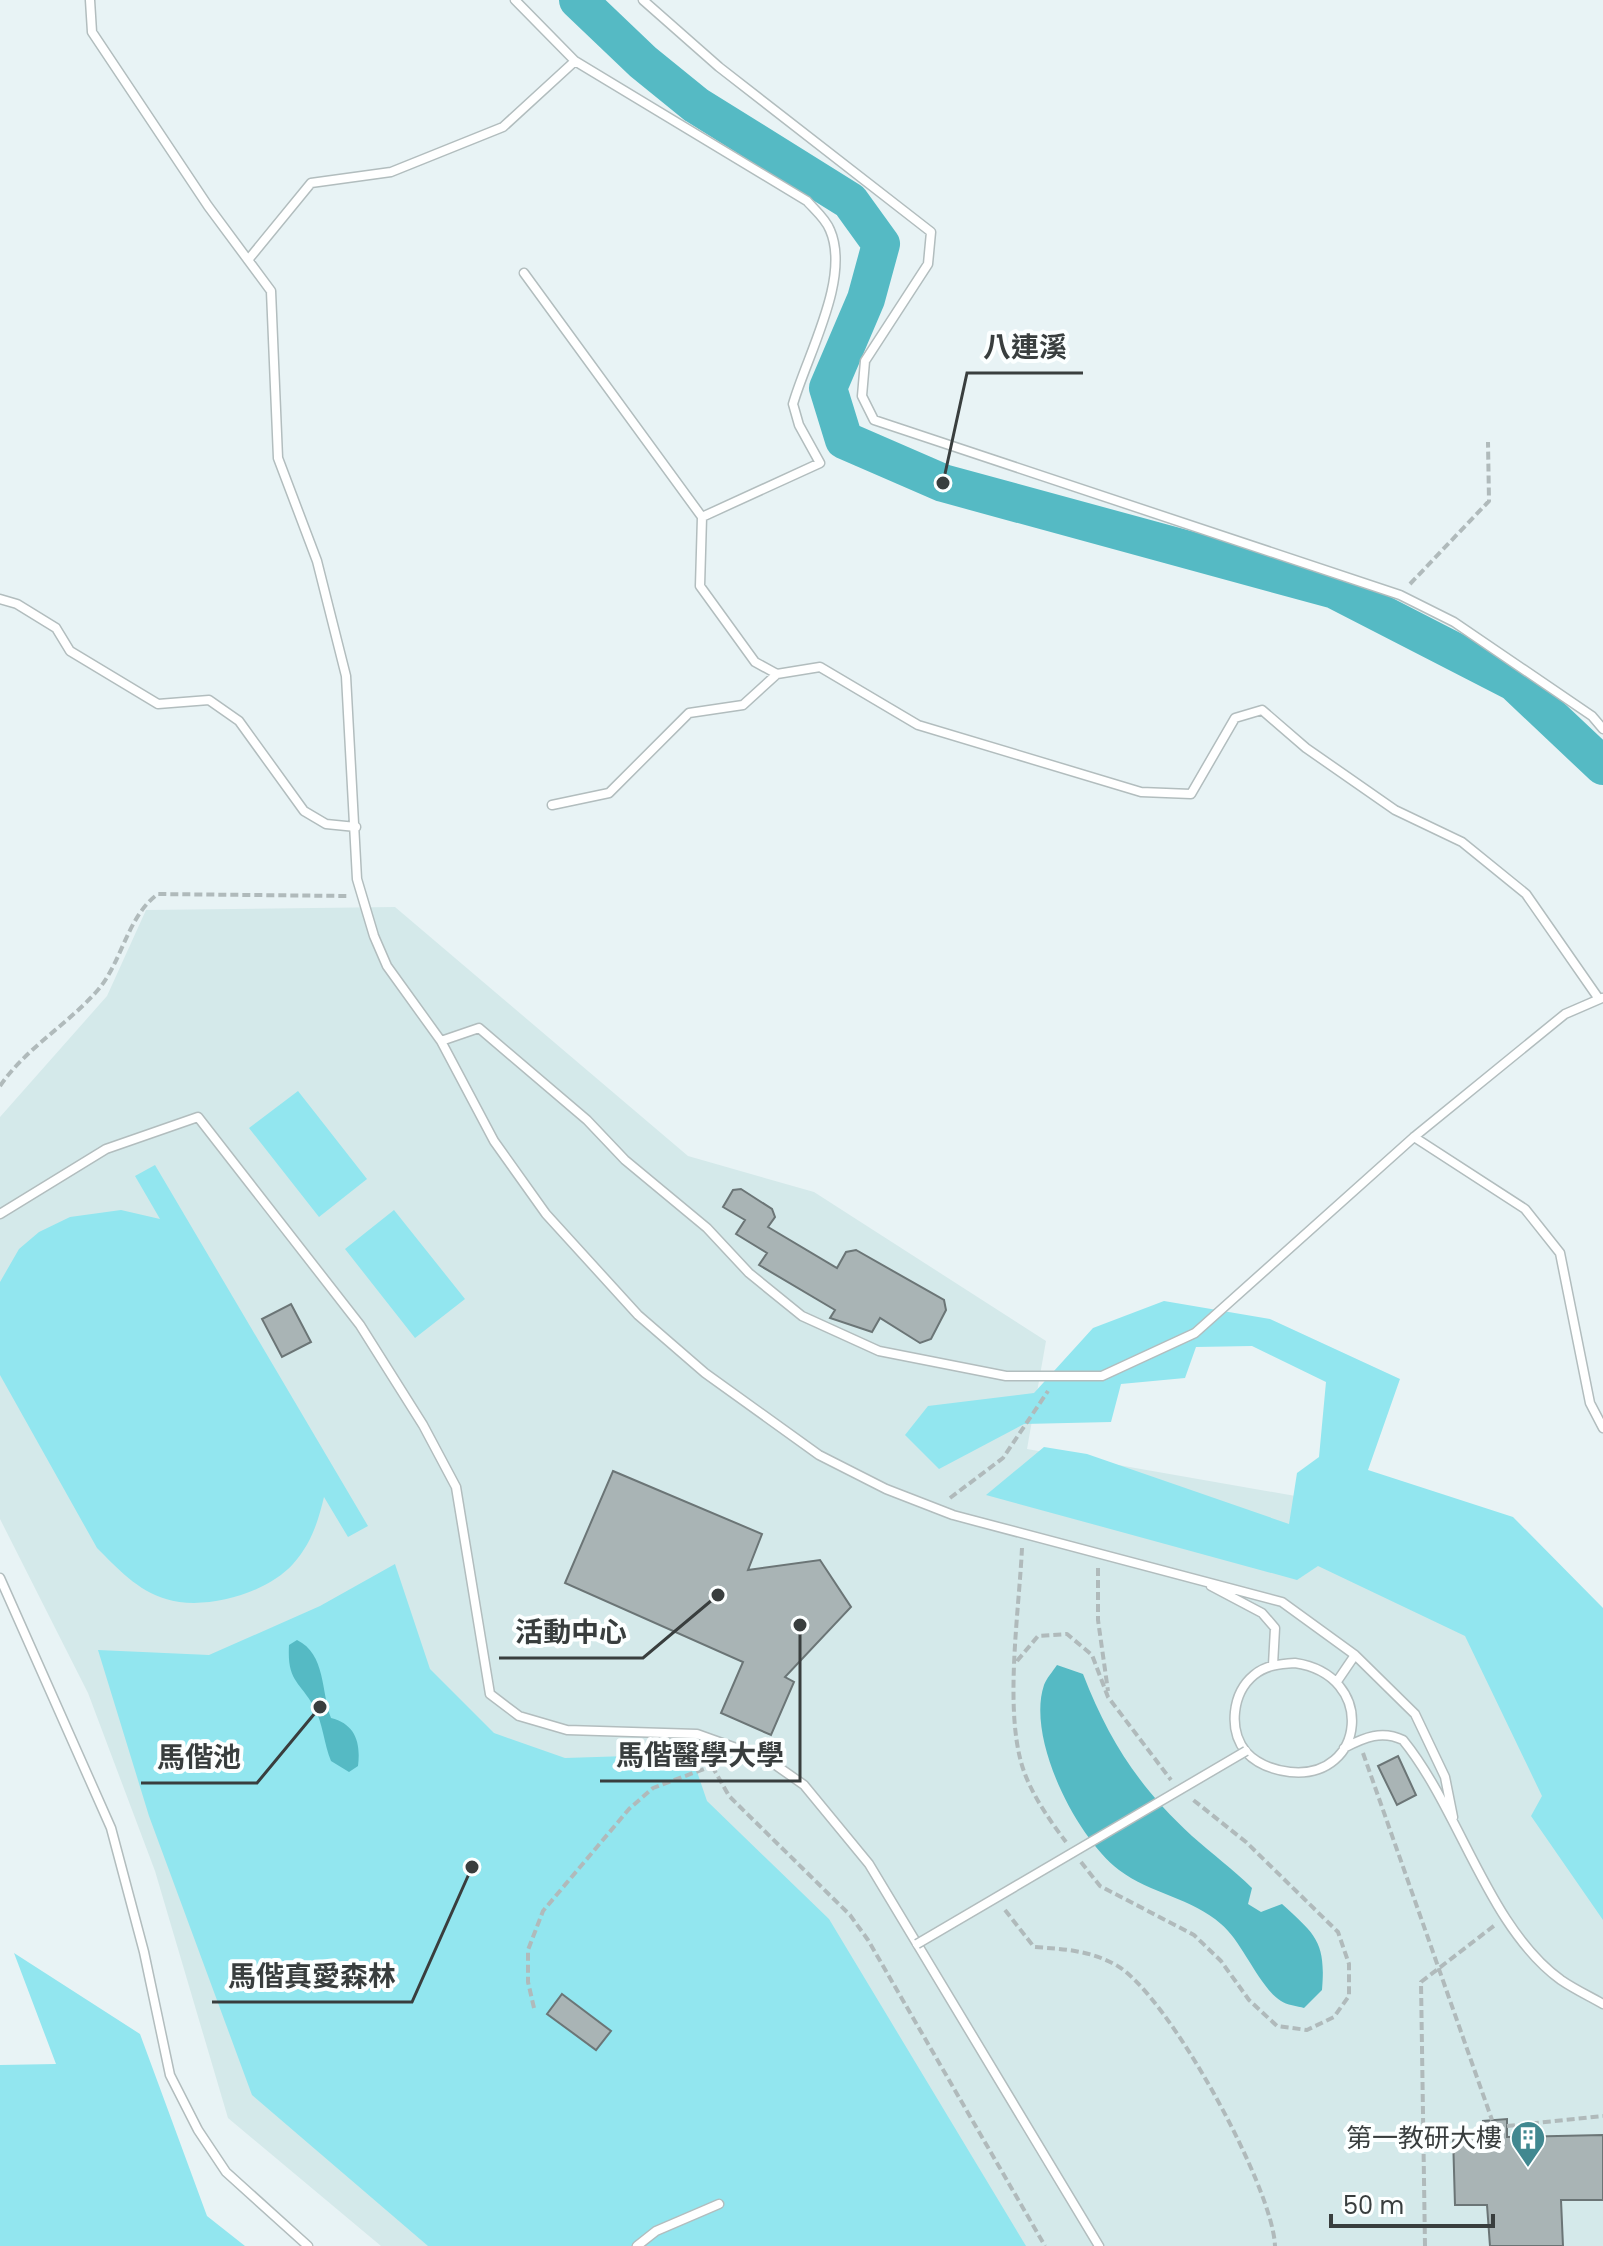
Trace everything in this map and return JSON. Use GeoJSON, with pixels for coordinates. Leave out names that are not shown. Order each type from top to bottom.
{"type":"FeatureCollection","features":[{"type":"Feature","properties":{"kind":"lane"},"geometry":{"type":"LineString","coordinates":[[90,0],[92,32],[271,291],[278,458],[317,561],[346,676],[357,879],[362,896],[387,966],[441,1041],[494,1141],[546,1214],[638,1315],[705,1373],[819,1455],[886,1489],[935,1508],[1282,1602],[1355,1655],[1415,1714],[1445,1777],[1453,1817]]}},
{"type":"Feature","properties":{"kind":"lane"},"geometry":{"type":"LineString","coordinates":[[515,0],[575,61],[807,201],[829,226],[836,246],[836,276],[793,404],[799,425],[820,463],[702,517]]}},
{"type":"Feature","properties":{"kind":"lane"},"geometry":{"type":"LineString","coordinates":[[643,0],[719,67],[931,232],[928,264],[865,361],[862,396],[874,420],[1400,595],[1454,622],[1592,716],[1603,729]]}},
{"type":"Feature","properties":{"kind":"lane"},"geometry":{"type":"LineString","coordinates":[[248,260],[311,183],[391,172],[503,127],[575,61]]}},
{"type":"Feature","properties":{"kind":"lane"},"geometry":{"type":"LineString","coordinates":[[524,273],[702,517],[700,586],[755,662],[777,674]]}},
{"type":"Feature","properties":{"kind":"lane"},"geometry":{"type":"LineString","coordinates":[[0,599],[17,604],[56,628],[70,651],[158,704],[209,700],[239,721],[304,811],[326,824],[356,827]]}},
{"type":"Feature","properties":{"kind":"lane"},"geometry":{"type":"LineString","coordinates":[[441,1041],[479,1028],[587,1120],[625,1160],[707,1228],[749,1273],[802,1316],[879,1351],[1006,1376],[1102,1376],[1195,1333],[1414,1137],[1565,1014],[1601,998],[1526,894],[1462,842],[1395,810],[1369,792],[1306,748],[1262,710],[1235,718],[1191,794],[1141,792],[918,725],[820,667],[777,674],[743,705],[689,713],[609,793],[552,805]]}},
{"type":"Feature","properties":{"kind":"lane"},"geometry":{"type":"LineString","coordinates":[[0,1214],[106,1149],[198,1117],[360,1325],[423,1425],[456,1487],[490,1694],[519,1716],[567,1730],[697,1734],[767,1759],[804,1785],[869,1864],[1099,2246]]}},
{"type":"Feature","properties":{"kind":"lane"},"geometry":{"type":"LineString","coordinates":[[1414,1137],[1525,1209],[1560,1253],[1590,1403],[1603,1428]]}},
{"type":"Feature","properties":{"kind":"lane"},"geometry":{"type":"LineString","coordinates":[[0,1578],[111,1828],[144,1952],[170,2075],[198,2130],[226,2172],[308,2246]]}},
{"type":"Feature","properties":{"kind":"lane"},"geometry":{"type":"LineString","coordinates":[[1203,1581],[1262,1613],[1275,1628],[1273,1665]]}},
{"type":"Feature","properties":{"kind":"lane"},"geometry":{"type":"LineString","coordinates":[[1338,1680],[1355,1655]]}},
{"type":"Feature","properties":{"kind":"lane"},"geometry":{"type":"LineString","coordinates":[[1273,1665],[1316,1666],[1338,1680],[1350,1707],[1352,1727],[1344,1748],[1328,1767],[1307,1774],[1262,1765],[1246,1751],[1236,1732],[1234,1711],[1241,1691],[1254,1674],[1273,1665]]}},
{"type":"Feature","properties":{"kind":"lane"},"geometry":{"type":"LineString","coordinates":[[1344,1748],[1358,1740],[1389,1733],[1403,1740],[1453,1817],[1485,1886],[1506,1916],[1559,1978],[1603,2004]]}},
{"type":"Feature","properties":{"kind":"lane"},"geometry":{"type":"LineString","coordinates":[[917,1944],[1246,1751]]}},
{"type":"Feature","properties":{"kind":"lane"},"geometry":{"type":"LineString","coordinates":[[637,2246],[656,2231],[719,2204]]}},
{"type":"Feature","properties":{"kind":"path"},"geometry":{"type":"LineString","coordinates":[[1400,595],[1489,501],[1488,442]]}},
{"type":"Feature","properties":{"kind":"path"},"geometry":{"type":"LineString","coordinates":[[0,1086],[31,1051],[98,991],[144,904],[158,894],[362,896]]}},
{"type":"Feature","properties":{"kind":"path"},"geometry":{"type":"LineString","coordinates":[[935,1508],[1003,1458],[1040,1398],[1063,1376]]}},
{"type":"Feature","properties":{"kind":"path"},"geometry":{"type":"LineString","coordinates":[[1098,1554],[1098,1620],[1108,1697]]}},
{"type":"Feature","properties":{"kind":"path"},"geometry":{"type":"LineString","coordinates":[[714,1740],[712,1766],[729,1796],[850,1915],[868,1940],[1045,2246]]}},
{"type":"Feature","properties":{"kind":"path"},"geometry":{"type":"LineString","coordinates":[[1358,1740],[1492,2120]]}},
{"type":"Feature","properties":{"kind":"path"},"geometry":{"type":"LineString","coordinates":[[534,2008],[528,1982],[528,1950],[543,1911],[629,1809],[653,1788],[712,1766]]}},
{"type":"Feature","properties":{"kind":"path"},"geometry":{"type":"LineString","coordinates":[[996,1898],[1034,1947],[1082,1950],[1118,1966],[1163,2011],[1253,2167],[1274,2228],[1275,2246]]}},
{"type":"Feature","properties":{"kind":"path"},"geometry":{"type":"LineString","coordinates":[[1425,2246],[1421,1982],[1506,1916]]}},
{"type":"Feature","properties":{"kind":"path"},"geometry":{"type":"LineString","coordinates":[[1507,2126],[1603,2116]]}},
{"type":"Feature","properties":{"kind":"shaded area"},"geometry":{"type":"Polygon","coordinates":[[[395,907],[688,1156],[814,1192],[1046,1341],[1027,1449],[1335,1503],[1603,1736],[1603,2246],[381,2246],[228,2118],[155,1871],[88,1693],[0,1519],[0,1117],[107,996],[146,910],[395,907]]]}},
{"type":"Feature","properties":{"kind":"shaded area"},"geometry":{"type":"Polygon","coordinates":[[[298,1091],[367,1179],[319,1217],[249,1128],[298,1091]]]}},
{"type":"Feature","properties":{"kind":"shaded area"},"geometry":{"type":"Polygon","coordinates":[[[155,1165],[368,1526],[348,1537],[324,1497],[313,1532],[293,1564],[267,1584],[216,1601],[181,1602],[156,1595],[128,1578],[97,1548],[0,1375],[0,1282],[19,1249],[39,1232],[70,1217],[121,1210],[160,1219],[135,1176],[155,1165]]]}},
{"type":"Feature","properties":{"kind":"shaded area"},"geometry":{"type":"Polygon","coordinates":[[[394,1210],[465,1299],[415,1338],[345,1249],[394,1210]]]}},
{"type":"Feature","properties":{"kind":"shaded area"},"geometry":{"type":"Polygon","coordinates":[[[1164,1301],[1270,1319],[1400,1379],[1368,1470],[1513,1517],[1603,1608],[1603,1920],[1531,1816],[1542,1796],[1465,1636],[1318,1566],[1297,1580],[986,1495],[1044,1447],[1087,1454],[1289,1524],[1297,1473],[1319,1457],[1326,1382],[1252,1346],[1196,1347],[1185,1378],[1121,1384],[1111,1422],[1024,1424],[939,1469],[905,1435],[928,1406],[1034,1393],[1093,1328],[1164,1301]]]}},
{"type":"Feature","properties":{"kind":"shaded area"},"geometry":{"type":"Polygon","coordinates":[[[395,1564],[430,1669],[494,1733],[565,1758],[691,1754],[707,1801],[829,1919],[1026,2246],[428,2246],[252,2095],[149,1816],[98,1650],[209,1655],[320,1606],[395,1564]]]}},
{"type":"Feature","properties":{"kind":"shaded area"},"geometry":{"type":"Polygon","coordinates":[[[297,1640],[313,1654],[318,1664],[331,1718],[346,1725],[355,1735],[358,1766],[349,1772],[331,1761],[317,1713],[292,1674],[289,1645],[297,1640]]]}},
{"type":"Feature","properties":{"kind":"shaded area"},"geometry":{"type":"Polygon","coordinates":[[[1057,1665],[1083,1674],[1127,1762],[1173,1818],[1252,1888],[1248,1904],[1261,1912],[1282,1904],[1311,1932],[1320,1950],[1322,1990],[1304,2008],[1283,2002],[1273,1994],[1229,1932],[1210,1915],[1131,1878],[1103,1855],[1087,1835],[1059,1786],[1042,1732],[1040,1707],[1044,1685],[1057,1665]]]}},
{"type":"Feature","properties":{"kind":"shaded area"},"geometry":{"type":"Polygon","coordinates":[[[14,1953],[140,2034],[207,2216],[245,2246],[0,2246],[0,2065],[56,2064],[14,1953]]]}},
{"type":"Feature","properties":{"kind":"building"},"geometry":{"type":"Polygon","coordinates":[[[741,1189],[772,1209],[775,1217],[768,1227],[837,1268],[846,1252],[856,1250],[944,1300],[946,1310],[931,1339],[920,1343],[880,1318],[872,1332],[830,1318],[835,1310],[759,1265],[767,1253],[736,1234],[745,1220],[723,1207],[733,1190],[741,1189]]]}},
{"type":"Feature","properties":{"kind":"building"},"geometry":{"type":"Polygon","coordinates":[[[291,1304],[311,1342],[282,1357],[262,1319],[291,1304]]]}},
{"type":"Feature","properties":{"kind":"building"},"geometry":{"type":"Polygon","coordinates":[[[613,1471],[762,1534],[748,1570],[820,1560],[851,1607],[785,1677],[794,1682],[771,1735],[721,1713],[743,1662],[565,1583],[613,1471]]]}},
{"type":"Feature","properties":{"kind":"building"},"geometry":{"type":"Polygon","coordinates":[[[1398,1756],[1416,1795],[1397,1805],[1378,1766],[1398,1756]]]}},
{"type":"Feature","properties":{"kind":"building"},"geometry":{"type":"Polygon","coordinates":[[[562,1994],[611,2031],[596,2050],[547,2014],[562,1994]]]}},
{"type":"Feature","properties":{"kind":"building","name":"第一教研大樓"},"geometry":{"type":"Polygon","coordinates":[[[1507,2119],[1507,2137],[1603,2135],[1603,2200],[1561,2200],[1563,2246],[1490,2246],[1487,2205],[1455,2205],[1453,2136],[1484,2136],[1483,2121],[1507,2119]]]}},
{"type":"Feature","properties":{"kind":"waterway"},"geometry":{"type":"LineString","coordinates":[[578,0],[643,62],[696,105],[850,201],[881,244],[866,299],[828,388],[844,440],[943,483],[1335,590],[1514,682],[1603,766]]}},
{"type":"Feature","properties":{"kind":"place","name":"八連溪"},"geometry":{"type":"Point","coordinates":[943,483]}},
{"type":"Feature","properties":{"kind":"place","name":"活動中心"},"geometry":{"type":"Point","coordinates":[718,1595]}},
{"type":"Feature","properties":{"kind":"place","name":"馬偕醫學大學"},"geometry":{"type":"Point","coordinates":[800,1625]}},
{"type":"Feature","properties":{"kind":"place","name":"馬偕池"},"geometry":{"type":"Point","coordinates":[320,1707]}},
{"type":"Feature","properties":{"kind":"place","name":"馬偕真愛森林"},"geometry":{"type":"Point","coordinates":[472,1867]}},
{"type":"Feature","properties":{"kind":"place","name":"第一教研大樓"},"geometry":{"type":"Point","coordinates":[1528,2169]}}]}
